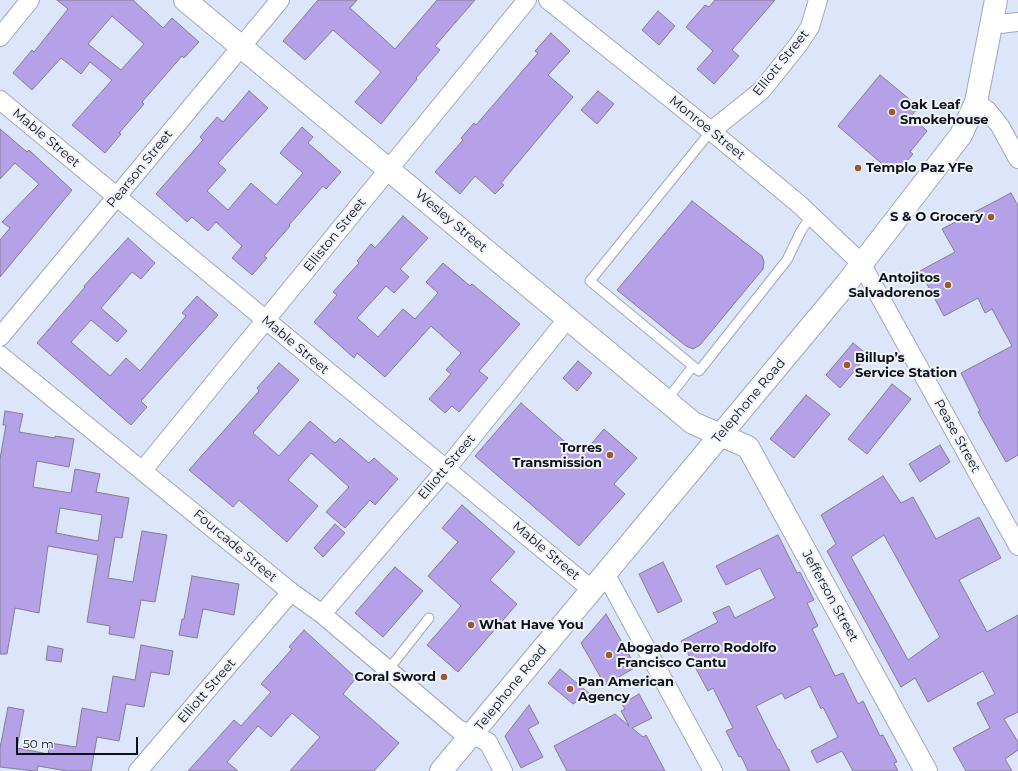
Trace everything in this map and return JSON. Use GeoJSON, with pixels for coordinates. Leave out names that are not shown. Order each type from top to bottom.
{"type":"FeatureCollection","features":[{"type":"Feature","properties":{"kind":"street"},"geometry":{"type":"LineString","coordinates":[[0,37],[30,0]]}},
{"type":"Feature","properties":{"kind":"street","name":"Wesley Street"},"geometry":{"type":"LineString","coordinates":[[185,0],[693,423],[721,435]]}},
{"type":"Feature","properties":{"kind":"street","name":"Pearson Street"},"geometry":{"type":"LineString","coordinates":[[0,337],[118,197],[280,0]]}},
{"type":"Feature","properties":{"kind":"street","name":"Elliston Street"},"geometry":{"type":"LineString","coordinates":[[143,470],[527,0]]}},
{"type":"Feature","properties":{"kind":"street","name":"Monroe Street"},"geometry":{"type":"LineString","coordinates":[[548,0],[711,131],[811,216],[861,263]]}},
{"type":"Feature","properties":{"kind":"street","name":"Elliott Street"},"geometry":{"type":"LineString","coordinates":[[711,131],[760,92],[798,45],[810,27],[818,0]]}},
{"type":"Feature","properties":{"kind":"street","name":"Telephone Road"},"geometry":{"type":"LineString","coordinates":[[441,771],[847,283],[961,135],[976,102],[996,0]]}},
{"type":"Feature","properties":{"kind":"street"},"geometry":{"type":"LineString","coordinates":[[991,25],[1018,22]]}},
{"type":"Feature","properties":{"kind":"street","name":"Mable Street"},"geometry":{"type":"LineString","coordinates":[[0,100],[265,320],[447,468],[591,589]]}},
{"type":"Feature","properties":{"kind":"street"},"geometry":{"type":"LineString","coordinates":[[976,102],[988,111],[1000,126],[1018,159]]}},
{"type":"Feature","properties":{"kind":"street","name":"Pease Street"},"geometry":{"type":"LineString","coordinates":[[861,263],[1016,540]]}},
{"type":"Feature","properties":{"kind":"street","name":"Elliott Street"},"geometry":{"type":"LineString","coordinates":[[322,614],[447,468],[568,318]]}},
{"type":"Feature","properties":{"kind":"street","name":"Fourcade Street"},"geometry":{"type":"LineString","coordinates":[[0,355],[291,592],[322,614],[458,729],[488,742],[503,771]]}},
{"type":"Feature","properties":{"kind":"street","name":"Jefferson Street"},"geometry":{"type":"LineString","coordinates":[[721,435],[748,447],[926,771]]}},
{"type":"Feature","properties":{"kind":"street"},"geometry":{"type":"LineString","coordinates":[[605,573],[713,771]]}},
{"type":"Feature","properties":{"kind":"street","name":"Elliott Street"},"geometry":{"type":"LineString","coordinates":[[138,771],[291,592]]}},
{"type":"Feature","properties":{"kind":"lane"},"geometry":{"type":"LineString","coordinates":[[711,131],[590,281],[699,371],[787,260],[801,231],[811,216]]}},
{"type":"Feature","properties":{"kind":"lane"},"geometry":{"type":"LineString","coordinates":[[666,401],[693,366]]}},
{"type":"Feature","properties":{"kind":"lane"},"geometry":{"type":"LineString","coordinates":[[388,670],[429,618]]}},
{"type":"Feature","properties":{"kind":"building"},"geometry":{"type":"Polygon","coordinates":[[[57,0],[133,0],[163,28],[172,18],[199,42],[184,58],[182,56],[142,102],[144,104],[119,133],[121,134],[105,153],[72,125],[112,80],[90,62],[81,74],[61,58],[32,90],[13,73],[32,50],[34,52],[68,9],[57,0]],[[112,16],[88,44],[121,70],[144,44],[112,16]]]}},
{"type":"Feature","properties":{"kind":"building"},"geometry":{"type":"Polygon","coordinates":[[[318,0],[357,0],[350,8],[395,49],[437,0],[475,0],[435,46],[440,50],[416,78],[417,79],[381,124],[355,102],[381,72],[333,30],[305,60],[283,41],[318,0]]]}},
{"type":"Feature","properties":{"kind":"building"},"geometry":{"type":"Polygon","coordinates":[[[715,0],[775,0],[732,50],[739,56],[714,84],[697,69],[713,51],[686,27],[705,5],[709,7],[715,0]]]}},
{"type":"Feature","properties":{"kind":"building"},"geometry":{"type":"Polygon","coordinates":[[[658,11],[675,26],[659,45],[642,30],[658,11]]]}},
{"type":"Feature","properties":{"kind":"building"},"geometry":{"type":"Polygon","coordinates":[[[551,33],[570,51],[548,75],[573,97],[501,183],[504,185],[495,194],[475,176],[460,194],[435,172],[463,140],[461,138],[474,123],[476,125],[538,53],[535,51],[551,33]]]}},
{"type":"Feature","properties":{"kind":"building"},"geometry":{"type":"Polygon","coordinates":[[[880,75],[919,107],[911,116],[927,131],[910,152],[913,154],[895,175],[838,126],[880,75]]]}},
{"type":"Feature","properties":{"kind":"building"},"geometry":{"type":"Polygon","coordinates":[[[249,91],[268,108],[218,163],[226,170],[207,191],[228,210],[251,183],[276,205],[303,173],[280,153],[302,127],[313,137],[308,143],[341,172],[326,189],[323,186],[289,225],[290,226],[264,256],[267,258],[252,275],[232,258],[242,246],[216,222],[208,231],[192,217],[187,222],[156,194],[203,140],[200,137],[217,117],[223,122],[249,91]]]}},
{"type":"Feature","properties":{"kind":"building"},"geometry":{"type":"Polygon","coordinates":[[[598,91],[614,104],[597,124],[581,110],[598,91]]]}},
{"type":"Feature","properties":{"kind":"building"},"geometry":{"type":"Polygon","coordinates":[[[0,129],[27,152],[29,150],[72,190],[0,277],[0,240],[10,228],[2,222],[39,184],[15,163],[0,179],[0,129]]]}},
{"type":"Feature","properties":{"kind":"building"},"geometry":{"type":"Polygon","coordinates":[[[1011,193],[1018,206],[1018,455],[1006,462],[978,412],[980,411],[961,373],[1012,346],[992,309],[985,313],[978,298],[944,316],[920,271],[955,252],[942,229],[1011,193]]]}},
{"type":"Feature","properties":{"kind":"building"},"geometry":{"type":"Polygon","coordinates":[[[692,201],[762,256],[764,262],[763,269],[700,345],[693,349],[686,346],[617,290],[692,201]]]}},
{"type":"Feature","properties":{"kind":"building"},"geometry":{"type":"Polygon","coordinates":[[[403,216],[428,238],[400,269],[409,277],[394,293],[386,286],[357,318],[378,337],[403,309],[415,319],[438,293],[426,282],[443,263],[470,286],[472,284],[520,324],[479,371],[488,378],[459,412],[452,406],[445,413],[429,399],[451,374],[446,370],[461,353],[431,326],[385,377],[357,353],[354,358],[314,322],[337,295],[333,292],[359,263],[357,261],[371,244],[375,248],[403,216]]]}},
{"type":"Feature","properties":{"kind":"building"},"geometry":{"type":"Polygon","coordinates":[[[128,238],[155,263],[141,279],[132,272],[101,308],[127,331],[117,342],[91,320],[71,342],[110,376],[126,358],[140,371],[186,316],[182,313],[197,296],[218,315],[141,401],[147,407],[131,425],[37,343],[85,287],[84,286],[128,238]]]}},
{"type":"Feature","properties":{"kind":"building","name":"Billup’s Service Station"},"geometry":{"type":"Polygon","coordinates":[[[853,343],[868,355],[840,388],[826,375],[853,343]]]}},
{"type":"Feature","properties":{"kind":"building"},"geometry":{"type":"Polygon","coordinates":[[[578,361],[592,373],[577,391],[563,378],[578,361]]]}},
{"type":"Feature","properties":{"kind":"building"},"geometry":{"type":"Polygon","coordinates":[[[279,363],[299,380],[253,433],[279,456],[310,421],[335,443],[340,438],[369,463],[374,458],[398,479],[375,505],[370,500],[345,528],[326,512],[349,487],[311,453],[288,480],[318,506],[287,542],[239,500],[233,507],[189,470],[259,391],[257,388],[279,363]]]}},
{"type":"Feature","properties":{"kind":"building"},"geometry":{"type":"Polygon","coordinates":[[[892,384],[911,399],[867,454],[848,439],[892,384]]]}},
{"type":"Feature","properties":{"kind":"building"},"geometry":{"type":"Polygon","coordinates":[[[806,395],[830,414],[794,458],[770,439],[806,395]]]}},
{"type":"Feature","properties":{"kind":"building"},"geometry":{"type":"Polygon","coordinates":[[[521,403],[581,456],[604,429],[637,458],[614,484],[625,494],[579,546],[475,456],[521,403]]]}},
{"type":"Feature","properties":{"kind":"building"},"geometry":{"type":"Polygon","coordinates":[[[5,411],[23,414],[19,432],[55,438],[55,436],[74,439],[69,467],[37,461],[33,487],[71,493],[75,469],[100,474],[96,492],[129,498],[122,538],[115,537],[108,578],[133,582],[142,531],[167,535],[155,602],[141,600],[134,638],[109,634],[110,626],[87,622],[98,555],[48,546],[39,613],[15,608],[7,654],[0,654],[0,459],[6,425],[3,425],[5,411]],[[60,508],[56,533],[98,541],[102,515],[60,508]]]}},
{"type":"Feature","properties":{"kind":"building"},"geometry":{"type":"Polygon","coordinates":[[[940,445],[950,462],[920,482],[909,464],[940,445]]]}},
{"type":"Feature","properties":{"kind":"building"},"geometry":{"type":"Polygon","coordinates":[[[883,476],[901,503],[913,497],[936,539],[979,517],[1001,558],[959,580],[987,632],[1018,615],[1018,712],[1004,719],[1018,742],[1018,750],[1005,759],[1012,771],[966,771],[953,748],[990,728],[977,703],[995,694],[983,671],[928,702],[915,678],[901,687],[827,551],[836,544],[821,515],[883,476]],[[884,535],[851,557],[908,660],[940,637],[884,535]]]}},
{"type":"Feature","properties":{"kind":"building","name":"What Have You"},"geometry":{"type":"Polygon","coordinates":[[[462,505],[515,552],[490,580],[517,604],[458,672],[427,645],[461,606],[428,576],[458,542],[442,528],[462,505]]]}},
{"type":"Feature","properties":{"kind":"building"},"geometry":{"type":"Polygon","coordinates":[[[335,524],[345,533],[323,557],[314,548],[335,524]]]}},
{"type":"Feature","properties":{"kind":"building"},"geometry":{"type":"Polygon","coordinates":[[[778,535],[797,573],[800,572],[814,600],[807,603],[818,626],[812,629],[835,676],[843,673],[858,704],[863,701],[880,736],[883,735],[897,762],[894,763],[898,771],[853,771],[842,751],[817,763],[811,751],[838,737],[823,707],[821,709],[810,686],[785,699],[782,693],[756,706],[790,771],[748,771],[741,756],[739,757],[726,731],[733,728],[713,688],[708,691],[681,641],[718,622],[713,613],[729,606],[735,618],[775,598],[760,568],[726,585],[716,566],[778,535]]]}},
{"type":"Feature","properties":{"kind":"building"},"geometry":{"type":"Polygon","coordinates":[[[663,562],[682,601],[658,613],[639,574],[663,562]]]}},
{"type":"Feature","properties":{"kind":"building"},"geometry":{"type":"Polygon","coordinates":[[[395,567],[423,591],[383,637],[355,613],[395,567]]]}},
{"type":"Feature","properties":{"kind":"building"},"geometry":{"type":"Polygon","coordinates":[[[192,576],[239,584],[234,615],[203,609],[197,638],[179,635],[182,619],[184,619],[192,576]]]}},
{"type":"Feature","properties":{"kind":"building","name":"Abogado Perro Rodolfo Francisco Cantu"},"geometry":{"type":"Polygon","coordinates":[[[606,614],[636,667],[605,685],[581,643],[606,614]]]}},
{"type":"Feature","properties":{"kind":"building"},"geometry":{"type":"Polygon","coordinates":[[[304,630],[356,678],[343,694],[399,743],[374,771],[290,771],[320,737],[292,713],[271,737],[258,726],[227,762],[238,771],[188,771],[234,720],[241,726],[271,692],[261,684],[292,649],[289,647],[304,630]]]}},
{"type":"Feature","properties":{"kind":"building"},"geometry":{"type":"Polygon","coordinates":[[[141,645],[173,651],[169,675],[151,672],[144,707],[126,704],[119,741],[97,737],[91,771],[67,771],[38,766],[37,771],[0,767],[0,748],[8,707],[24,710],[17,748],[48,754],[50,743],[76,747],[82,708],[107,713],[113,676],[135,680],[141,645]]]}},
{"type":"Feature","properties":{"kind":"building"},"geometry":{"type":"Polygon","coordinates":[[[48,646],[63,649],[61,662],[46,660],[48,646]]]}},
{"type":"Feature","properties":{"kind":"building","name":"Pan American Agency"},"geometry":{"type":"Polygon","coordinates":[[[560,669],[590,694],[573,704],[548,683],[560,669]]]}},
{"type":"Feature","properties":{"kind":"building"},"geometry":{"type":"Polygon","coordinates":[[[639,694],[652,718],[632,728],[643,737],[646,735],[665,771],[567,771],[554,746],[615,714],[629,726],[621,711],[625,709],[622,704],[639,694]]]}},
{"type":"Feature","properties":{"kind":"building"},"geometry":{"type":"Polygon","coordinates":[[[529,705],[539,723],[528,729],[543,757],[521,768],[505,736],[529,705]]]}},
{"type":"Feature","properties":{"kind":"place","name":"Oak Leaf Smokehouse"},"geometry":{"type":"Point","coordinates":[892,112]}},
{"type":"Feature","properties":{"kind":"place","name":"Templo Paz YFe"},"geometry":{"type":"Point","coordinates":[858,168]}},
{"type":"Feature","properties":{"kind":"place","name":"S & O Grocery"},"geometry":{"type":"Point","coordinates":[991,217]}},
{"type":"Feature","properties":{"kind":"place","name":"Antojitos Salvadorenos"},"geometry":{"type":"Point","coordinates":[948,285]}},
{"type":"Feature","properties":{"kind":"place","name":"Billup’s Service Station"},"geometry":{"type":"Point","coordinates":[847,365]}},
{"type":"Feature","properties":{"kind":"place","name":"Torres Transmission"},"geometry":{"type":"Point","coordinates":[610,455]}},
{"type":"Feature","properties":{"kind":"place","name":"What Have You"},"geometry":{"type":"Point","coordinates":[471,625]}},
{"type":"Feature","properties":{"kind":"place","name":"Abogado Perro Rodolfo Francisco Cantu"},"geometry":{"type":"Point","coordinates":[609,655]}},
{"type":"Feature","properties":{"kind":"place","name":"Coral Sword"},"geometry":{"type":"Point","coordinates":[444,677]}},
{"type":"Feature","properties":{"kind":"place","name":"Pan American Agency"},"geometry":{"type":"Point","coordinates":[570,689]}}]}
